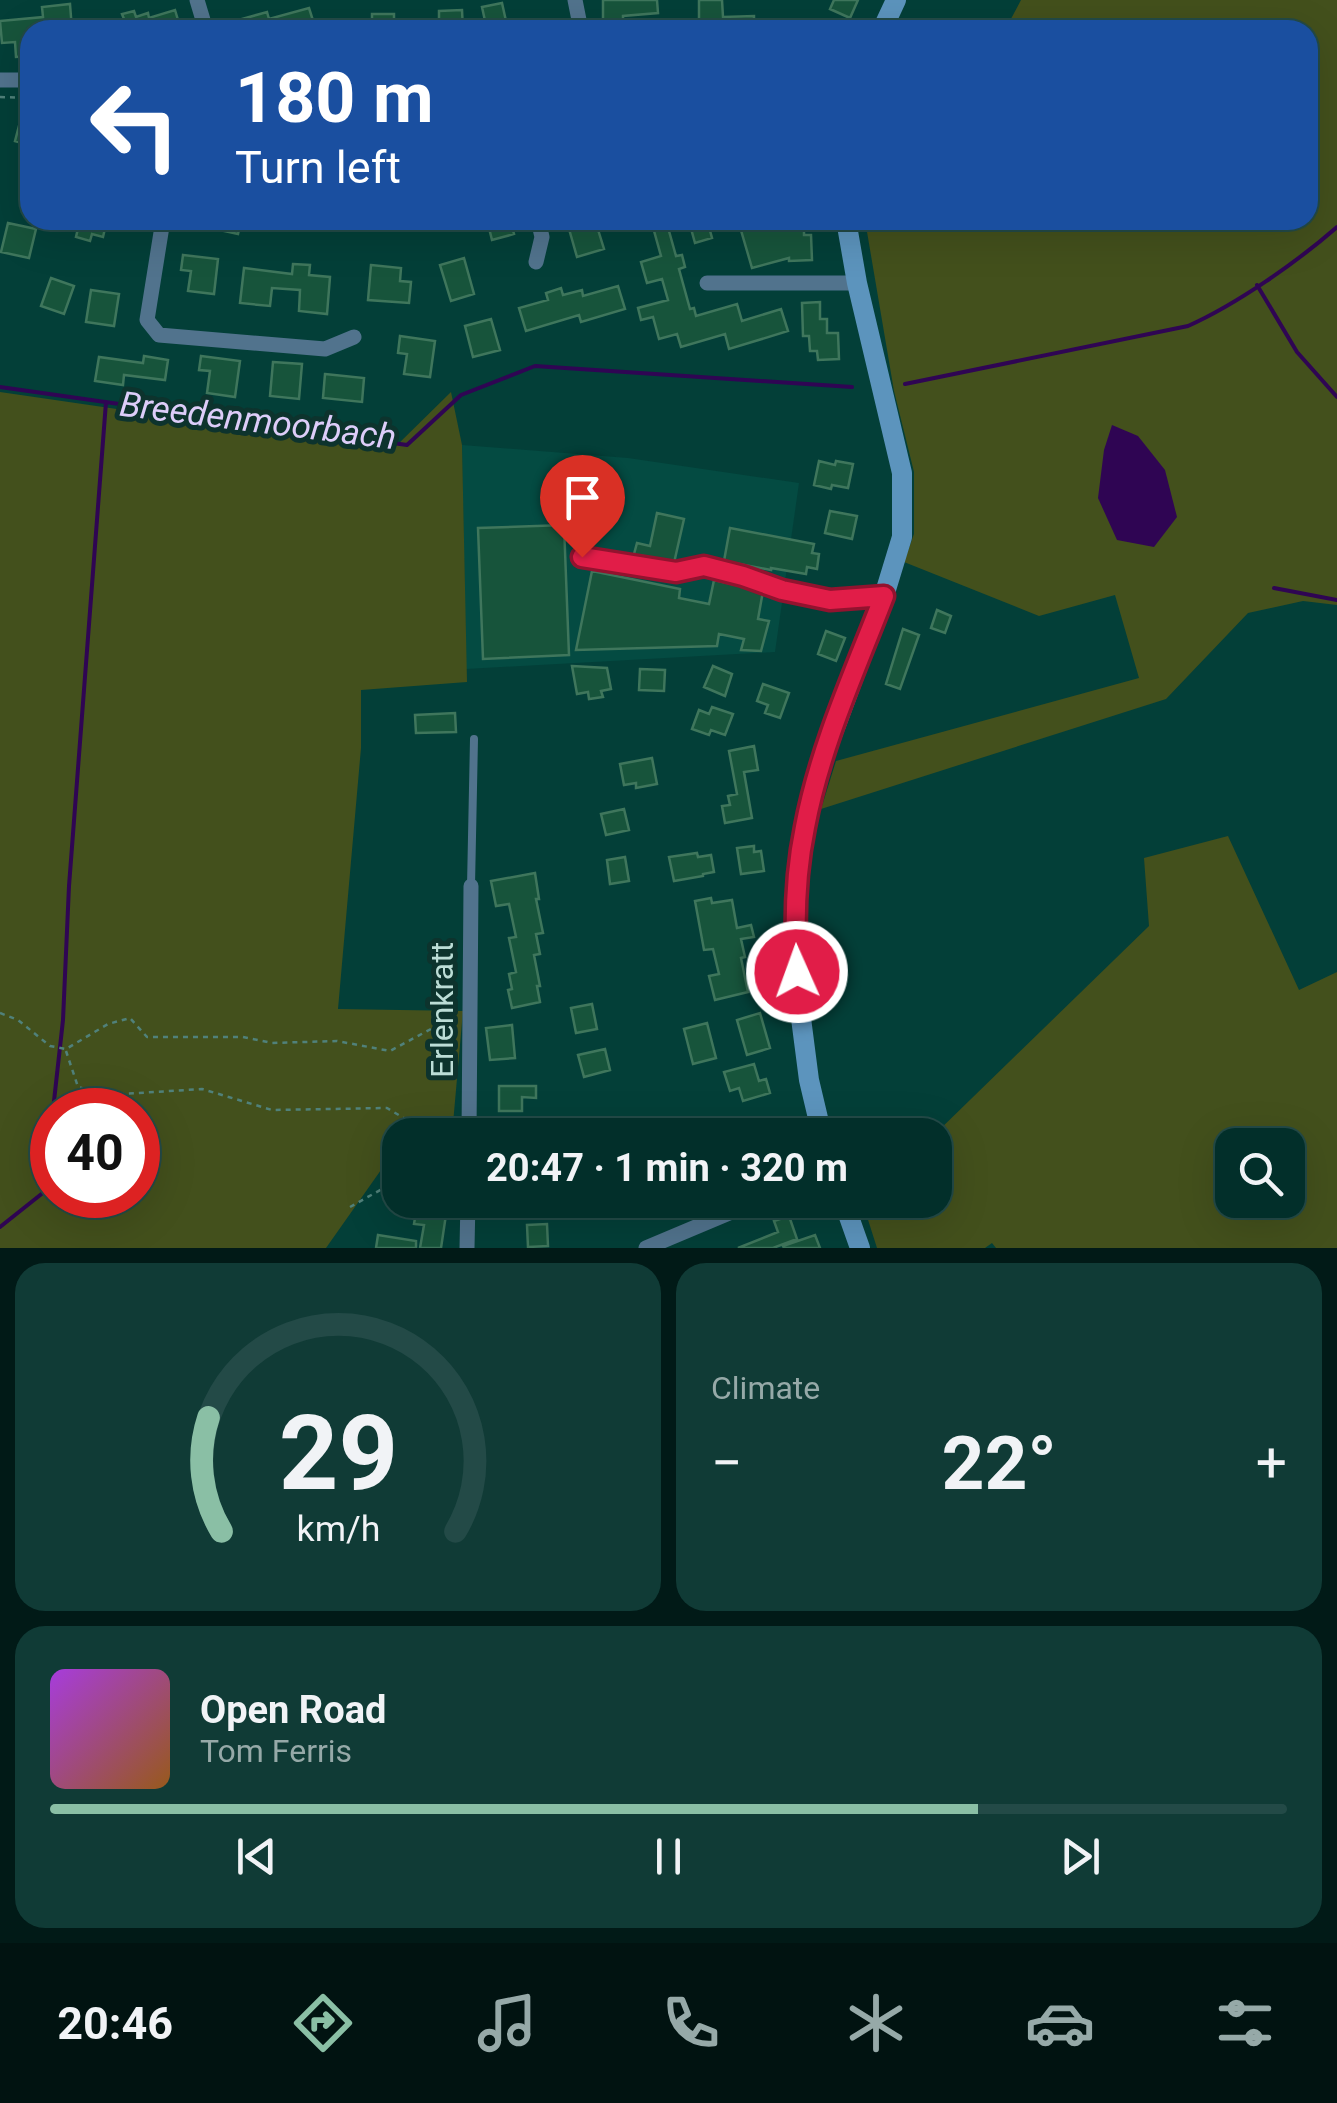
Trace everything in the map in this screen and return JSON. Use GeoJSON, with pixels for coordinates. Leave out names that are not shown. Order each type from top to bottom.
{"type":"FeatureCollection","features":[{"type":"Feature","properties":{"kind":"street"},"geometry":{"type":"LineString","coordinates":[[161,230],[147,320],[159,334],[325,348],[354,337]]}},
{"type":"Feature","properties":{"kind":"street"},"geometry":{"type":"LineString","coordinates":[[536,262],[540,230]]}},
{"type":"Feature","properties":{"kind":"street"},"geometry":{"type":"LineString","coordinates":[[818,1118],[798,995],[798,866],[818,774],[902,536],[902,473],[848,230]]}},
{"type":"Feature","properties":{"kind":"street"},"geometry":{"type":"LineString","coordinates":[[707,283],[857,284]]}},
{"type":"Feature","properties":{"kind":"street","name":"Erlenkratt"},"geometry":{"type":"LineString","coordinates":[[469,1118],[471,886]]}},
{"type":"Feature","properties":{"kind":"street"},"geometry":{"type":"LineString","coordinates":[[467,1248],[468,1218]]}},
{"type":"Feature","properties":{"kind":"street"},"geometry":{"type":"LineString","coordinates":[[646,1248],[717,1218]]}},
{"type":"Feature","properties":{"kind":"street"},"geometry":{"type":"LineString","coordinates":[[849,1218],[860,1248]]}},
{"type":"Feature","properties":{"kind":"lane"},"geometry":{"type":"LineString","coordinates":[[582,557],[676,572],[704,566],[830,600],[884,596]]}},
{"type":"Feature","properties":{"kind":"lane"},"geometry":{"type":"LineString","coordinates":[[471,886],[474,739]]}},
{"type":"Feature","properties":{"kind":"path"},"geometry":{"type":"LineString","coordinates":[[0,1013],[18,1020],[50,1046],[66,1049],[108,1024],[130,1018],[147,1036],[243,1037],[272,1044],[337,1041],[390,1051],[470,1009]]}},
{"type":"Feature","properties":{"kind":"path"},"geometry":{"type":"LineString","coordinates":[[66,1049],[78,1087],[106,1095],[202,1090],[272,1110],[388,1108],[404,1118]]}},
{"type":"Feature","properties":{"kind":"path"},"geometry":{"type":"LineString","coordinates":[[350,1207],[382,1189]]}},
{"type":"Feature","properties":{"kind":"shaded area"},"geometry":{"type":"Polygon","coordinates":[[[1021,0],[1337,0],[1337,605],[1303,601],[1248,613],[1166,699],[821,809],[836,761],[1139,678],[1115,595],[1039,616],[904,562],[914,534],[914,472],[894,391],[867,230],[1318,230],[1318,20],[1010,20],[1021,0]]]}},
{"type":"Feature","properties":{"kind":"shaded area"},"geometry":{"type":"Polygon","coordinates":[[[0,392],[393,449],[451,392],[462,445],[467,682],[361,690],[361,748],[338,1009],[463,1011],[454,1118],[382,1118],[382,1169],[326,1248],[0,1248],[0,392]]]}},
{"type":"Feature","properties":{"kind":"shaded area"},"geometry":{"type":"Polygon","coordinates":[[[1112,425],[1138,436],[1165,470],[1177,517],[1154,547],[1117,540],[1098,498],[1104,450],[1112,425]]]}},
{"type":"Feature","properties":{"kind":"shaded area"},"geometry":{"type":"Polygon","coordinates":[[[462,445],[628,458],[799,483],[775,652],[466,669],[462,445]]]}},
{"type":"Feature","properties":{"kind":"shaded area"},"geometry":{"type":"Polygon","coordinates":[[[1228,836],[1299,990],[1337,972],[1337,1248],[996,1248],[992,1243],[985,1248],[877,1248],[867,1218],[952,1218],[951,1118],[1149,926],[1144,858],[1228,836]]]}},
{"type":"Feature","properties":{"kind":"building"},"geometry":{"type":"Polygon","coordinates":[[[603,0],[657,0],[658,13],[603,20],[603,0]]]}},
{"type":"Feature","properties":{"kind":"building"},"geometry":{"type":"Polygon","coordinates":[[[699,0],[722,0],[723,17],[754,16],[754,20],[699,20],[699,0]]]}},
{"type":"Feature","properties":{"kind":"building"},"geometry":{"type":"Polygon","coordinates":[[[834,0],[858,0],[850,18],[830,9],[834,0]]]}},
{"type":"Feature","properties":{"kind":"building"},"geometry":{"type":"Polygon","coordinates":[[[502,3],[506,20],[485,20],[482,7],[502,3]]]}},
{"type":"Feature","properties":{"kind":"building"},"geometry":{"type":"Polygon","coordinates":[[[70,4],[71,20],[20,20],[20,57],[16,57],[15,42],[2,43],[0,21],[43,17],[42,7],[70,4]]]}},
{"type":"Feature","properties":{"kind":"building"},"geometry":{"type":"Polygon","coordinates":[[[309,8],[313,20],[238,20],[267,12],[269,19],[309,8]]]}},
{"type":"Feature","properties":{"kind":"building"},"geometry":{"type":"Polygon","coordinates":[[[175,10],[178,20],[120,20],[124,19],[122,14],[134,11],[136,17],[148,13],[149,18],[175,10]]]}},
{"type":"Feature","properties":{"kind":"building"},"geometry":{"type":"Polygon","coordinates":[[[462,10],[462,20],[439,20],[439,11],[462,10]]]}},
{"type":"Feature","properties":{"kind":"building"},"geometry":{"type":"Polygon","coordinates":[[[372,14],[394,14],[394,20],[372,20],[372,14]]]}},
{"type":"Feature","properties":{"kind":"building"},"geometry":{"type":"Polygon","coordinates":[[[8,223],[20,226],[20,230],[36,230],[29,258],[1,252],[8,223]]]}},
{"type":"Feature","properties":{"kind":"building"},"geometry":{"type":"Polygon","coordinates":[[[78,230],[105,230],[103,237],[92,234],[90,241],[76,237],[78,230]]]}},
{"type":"Feature","properties":{"kind":"building"},"geometry":{"type":"Polygon","coordinates":[[[490,230],[513,230],[514,234],[492,240],[490,230]]]}},
{"type":"Feature","properties":{"kind":"building"},"geometry":{"type":"Polygon","coordinates":[[[569,230],[598,230],[604,249],[577,257],[569,230]]]}},
{"type":"Feature","properties":{"kind":"building"},"geometry":{"type":"Polygon","coordinates":[[[654,230],[672,230],[669,231],[676,256],[682,255],[685,267],[679,269],[690,309],[694,308],[696,316],[737,304],[742,321],[781,309],[788,331],[729,349],[725,334],[681,347],[677,334],[659,339],[653,317],[641,320],[638,308],[668,300],[662,279],[647,283],[641,262],[661,256],[654,230]]]}},
{"type":"Feature","properties":{"kind":"building"},"geometry":{"type":"Polygon","coordinates":[[[691,230],[710,230],[712,238],[695,243],[691,230]]]}},
{"type":"Feature","properties":{"kind":"building"},"geometry":{"type":"Polygon","coordinates":[[[741,230],[804,230],[804,235],[811,235],[812,260],[789,258],[752,268],[741,230]]]}},
{"type":"Feature","properties":{"kind":"building"},"geometry":{"type":"Polygon","coordinates":[[[183,255],[218,259],[214,294],[188,291],[191,271],[181,270],[183,255]]]}},
{"type":"Feature","properties":{"kind":"building"},"geometry":{"type":"Polygon","coordinates":[[[464,258],[474,294],[451,301],[440,265],[464,258]]]}},
{"type":"Feature","properties":{"kind":"building"},"geometry":{"type":"Polygon","coordinates":[[[293,264],[310,265],[309,275],[330,277],[327,314],[299,311],[300,290],[272,288],[270,306],[240,303],[244,268],[292,274],[293,264]]]}},
{"type":"Feature","properties":{"kind":"building"},"geometry":{"type":"Polygon","coordinates":[[[371,265],[401,268],[400,281],[411,282],[409,303],[368,300],[371,265]]]}},
{"type":"Feature","properties":{"kind":"building"},"geometry":{"type":"Polygon","coordinates":[[[51,278],[74,286],[64,314],[41,306],[51,278]]]}},
{"type":"Feature","properties":{"kind":"building"},"geometry":{"type":"Polygon","coordinates":[[[618,286],[625,309],[581,322],[579,315],[526,331],[519,308],[548,300],[546,293],[561,288],[563,295],[582,290],[583,296],[618,286]]]}},
{"type":"Feature","properties":{"kind":"building"},"geometry":{"type":"Polygon","coordinates":[[[91,290],[119,294],[114,326],[86,322],[91,290]]]}},
{"type":"Feature","properties":{"kind":"building"},"geometry":{"type":"Polygon","coordinates":[[[820,302],[820,319],[827,319],[827,333],[838,333],[839,359],[818,360],[817,351],[810,351],[809,336],[803,336],[802,303],[820,302]]]}},
{"type":"Feature","properties":{"kind":"building"},"geometry":{"type":"Polygon","coordinates":[[[491,319],[500,350],[473,357],[465,326],[491,319]]]}},
{"type":"Feature","properties":{"kind":"building"},"geometry":{"type":"Polygon","coordinates":[[[400,336],[435,341],[430,377],[404,374],[407,354],[398,353],[400,336]]]}},
{"type":"Feature","properties":{"kind":"building"},"geometry":{"type":"Polygon","coordinates":[[[144,356],[168,360],[165,380],[124,375],[123,385],[95,381],[99,357],[143,363],[144,356]]]}},
{"type":"Feature","properties":{"kind":"building"},"geometry":{"type":"Polygon","coordinates":[[[201,356],[240,361],[235,397],[207,393],[210,371],[199,370],[201,356]]]}},
{"type":"Feature","properties":{"kind":"building"},"geometry":{"type":"Polygon","coordinates":[[[273,362],[302,364],[299,399],[270,396],[273,362]]]}},
{"type":"Feature","properties":{"kind":"building"},"geometry":{"type":"Polygon","coordinates":[[[325,374],[364,378],[362,402],[323,398],[325,374]]]}},
{"type":"Feature","properties":{"kind":"building"},"geometry":{"type":"Polygon","coordinates":[[[819,461],[853,464],[848,488],[814,485],[819,461]]]}},
{"type":"Feature","properties":{"kind":"building"},"geometry":{"type":"Polygon","coordinates":[[[830,511],[857,516],[852,539],[825,533],[830,511]]]}},
{"type":"Feature","properties":{"kind":"building"},"geometry":{"type":"Polygon","coordinates":[[[657,513],[684,519],[674,563],[634,554],[637,543],[650,546],[657,513]]]}},
{"type":"Feature","properties":{"kind":"building"},"geometry":{"type":"Polygon","coordinates":[[[564,525],[569,655],[483,659],[478,528],[564,525]]]}},
{"type":"Feature","properties":{"kind":"building"},"geometry":{"type":"Polygon","coordinates":[[[730,528],[814,544],[812,553],[819,554],[817,569],[807,567],[806,574],[724,561],[730,528]]]}},
{"type":"Feature","properties":{"kind":"building"},"geometry":{"type":"Polygon","coordinates":[[[592,571],[680,589],[679,598],[709,604],[714,580],[763,591],[758,619],[769,621],[761,651],[741,650],[744,639],[719,634],[717,646],[576,650],[592,571]]]}},
{"type":"Feature","properties":{"kind":"building"},"geometry":{"type":"Polygon","coordinates":[[[937,610],[951,616],[945,633],[931,628],[937,610]]]}},
{"type":"Feature","properties":{"kind":"building"},"geometry":{"type":"Polygon","coordinates":[[[903,629],[919,635],[900,689],[886,684],[903,629]]]}},
{"type":"Feature","properties":{"kind":"building"},"geometry":{"type":"Polygon","coordinates":[[[826,631],[845,638],[836,661],[818,654],[826,631]]]}},
{"type":"Feature","properties":{"kind":"building"},"geometry":{"type":"Polygon","coordinates":[[[572,666],[607,668],[611,689],[601,691],[603,697],[589,699],[588,692],[577,694],[572,666]]]}},
{"type":"Feature","properties":{"kind":"building"},"geometry":{"type":"Polygon","coordinates":[[[713,666],[732,674],[725,696],[704,687],[713,666]]]}},
{"type":"Feature","properties":{"kind":"building"},"geometry":{"type":"Polygon","coordinates":[[[640,669],[665,670],[664,691],[639,690],[640,669]]]}},
{"type":"Feature","properties":{"kind":"building"},"geometry":{"type":"Polygon","coordinates":[[[763,684],[789,693],[780,718],[765,713],[768,705],[757,701],[763,684]]]}},
{"type":"Feature","properties":{"kind":"building"},"geometry":{"type":"Polygon","coordinates":[[[712,707],[733,714],[725,735],[692,729],[699,710],[709,714],[712,707]]]}},
{"type":"Feature","properties":{"kind":"building"},"geometry":{"type":"Polygon","coordinates":[[[455,713],[456,732],[416,733],[415,715],[455,713]]]}},
{"type":"Feature","properties":{"kind":"building"},"geometry":{"type":"Polygon","coordinates":[[[754,746],[758,770],[744,772],[752,818],[725,823],[722,806],[730,805],[728,796],[737,794],[729,751],[754,746]]]}},
{"type":"Feature","properties":{"kind":"building"},"geometry":{"type":"Polygon","coordinates":[[[652,758],[657,784],[636,788],[636,783],[624,785],[620,764],[652,758]]]}},
{"type":"Feature","properties":{"kind":"building"},"geometry":{"type":"Polygon","coordinates":[[[624,809],[629,830],[606,835],[601,814],[624,809]]]}},
{"type":"Feature","properties":{"kind":"building"},"geometry":{"type":"Polygon","coordinates":[[[754,846],[754,852],[761,851],[764,871],[741,874],[737,848],[754,846]]]}},
{"type":"Feature","properties":{"kind":"building"},"geometry":{"type":"Polygon","coordinates":[[[697,853],[698,857],[711,855],[714,872],[674,881],[669,857],[697,853]]]}},
{"type":"Feature","properties":{"kind":"building"},"geometry":{"type":"Polygon","coordinates":[[[625,857],[629,881],[610,884],[607,860],[625,857]]]}},
{"type":"Feature","properties":{"kind":"building"},"geometry":{"type":"Polygon","coordinates":[[[535,873],[543,933],[536,934],[540,954],[534,955],[540,1002],[512,1008],[509,974],[516,972],[509,938],[516,937],[509,904],[496,906],[491,881],[535,873]]]}},
{"type":"Feature","properties":{"kind":"building"},"geometry":{"type":"Polygon","coordinates":[[[711,898],[712,903],[732,900],[737,928],[751,925],[754,937],[741,939],[748,992],[715,1000],[709,976],[719,974],[713,949],[704,950],[695,901],[711,898]]]}},
{"type":"Feature","properties":{"kind":"building"},"geometry":{"type":"Polygon","coordinates":[[[592,1004],[597,1029],[576,1033],[571,1008],[592,1004]]]}},
{"type":"Feature","properties":{"kind":"building"},"geometry":{"type":"Polygon","coordinates":[[[760,1013],[770,1048],[747,1055],[737,1020],[760,1013]]]}},
{"type":"Feature","properties":{"kind":"building"},"geometry":{"type":"Polygon","coordinates":[[[707,1023],[716,1058],[693,1064],[684,1029],[707,1023]]]}},
{"type":"Feature","properties":{"kind":"building"},"geometry":{"type":"Polygon","coordinates":[[[512,1025],[515,1058],[490,1060],[486,1028],[512,1025]]]}},
{"type":"Feature","properties":{"kind":"building"},"geometry":{"type":"Polygon","coordinates":[[[605,1049],[610,1070],[584,1077],[578,1055],[605,1049]]]}},
{"type":"Feature","properties":{"kind":"building"},"geometry":{"type":"Polygon","coordinates":[[[754,1064],[759,1081],[766,1079],[770,1093],[743,1101],[739,1088],[730,1091],[724,1072],[754,1064]]]}},
{"type":"Feature","properties":{"kind":"building"},"geometry":{"type":"Polygon","coordinates":[[[499,1086],[536,1086],[536,1098],[522,1097],[522,1111],[499,1111],[499,1086]]]}},
{"type":"Feature","properties":{"kind":"building"},"geometry":{"type":"Polygon","coordinates":[[[415,1218],[446,1218],[441,1248],[420,1248],[424,1225],[414,1224],[415,1218]]]}},
{"type":"Feature","properties":{"kind":"building"},"geometry":{"type":"Polygon","coordinates":[[[790,1218],[797,1239],[773,1248],[738,1248],[778,1232],[774,1221],[790,1218]]]}},
{"type":"Feature","properties":{"kind":"building"},"geometry":{"type":"Polygon","coordinates":[[[547,1224],[548,1246],[528,1247],[527,1225],[547,1224]]]}},
{"type":"Feature","properties":{"kind":"building"},"geometry":{"type":"Polygon","coordinates":[[[378,1235],[416,1241],[416,1248],[376,1248],[378,1235]]]}},
{"type":"Feature","properties":{"kind":"building"},"geometry":{"type":"Polygon","coordinates":[[[815,1235],[820,1248],[783,1246],[815,1235]]]}},
{"type":"Feature","properties":{"kind":"waterway","name":"Breedenmoorbach"},"geometry":{"type":"LineString","coordinates":[[905,384],[1188,326],[1266,281],[1337,227]]}},
{"type":"Feature","properties":{"kind":"waterway"},"geometry":{"type":"LineString","coordinates":[[1257,285],[1297,352],[1337,397]]}},
{"type":"Feature","properties":{"kind":"waterway","name":"Breedenmoorbach"},"geometry":{"type":"LineString","coordinates":[[0,387],[407,445],[461,395],[535,366],[852,387]]}},
{"type":"Feature","properties":{"kind":"waterway"},"geometry":{"type":"LineString","coordinates":[[55,1088],[106,402]]}},
{"type":"Feature","properties":{"kind":"waterway"},"geometry":{"type":"LineString","coordinates":[[1274,588],[1337,600]]}},
{"type":"Feature","properties":{"kind":"waterway"},"geometry":{"type":"LineString","coordinates":[[0,1227],[30,1203]]}},
{"type":"Feature","properties":{"kind":"route"},"geometry":{"type":"LineString","coordinates":[[582,557],[676,572],[704,566],[809,598],[884,596],[818,774],[805,826],[795,909],[797,972]]}}]}
